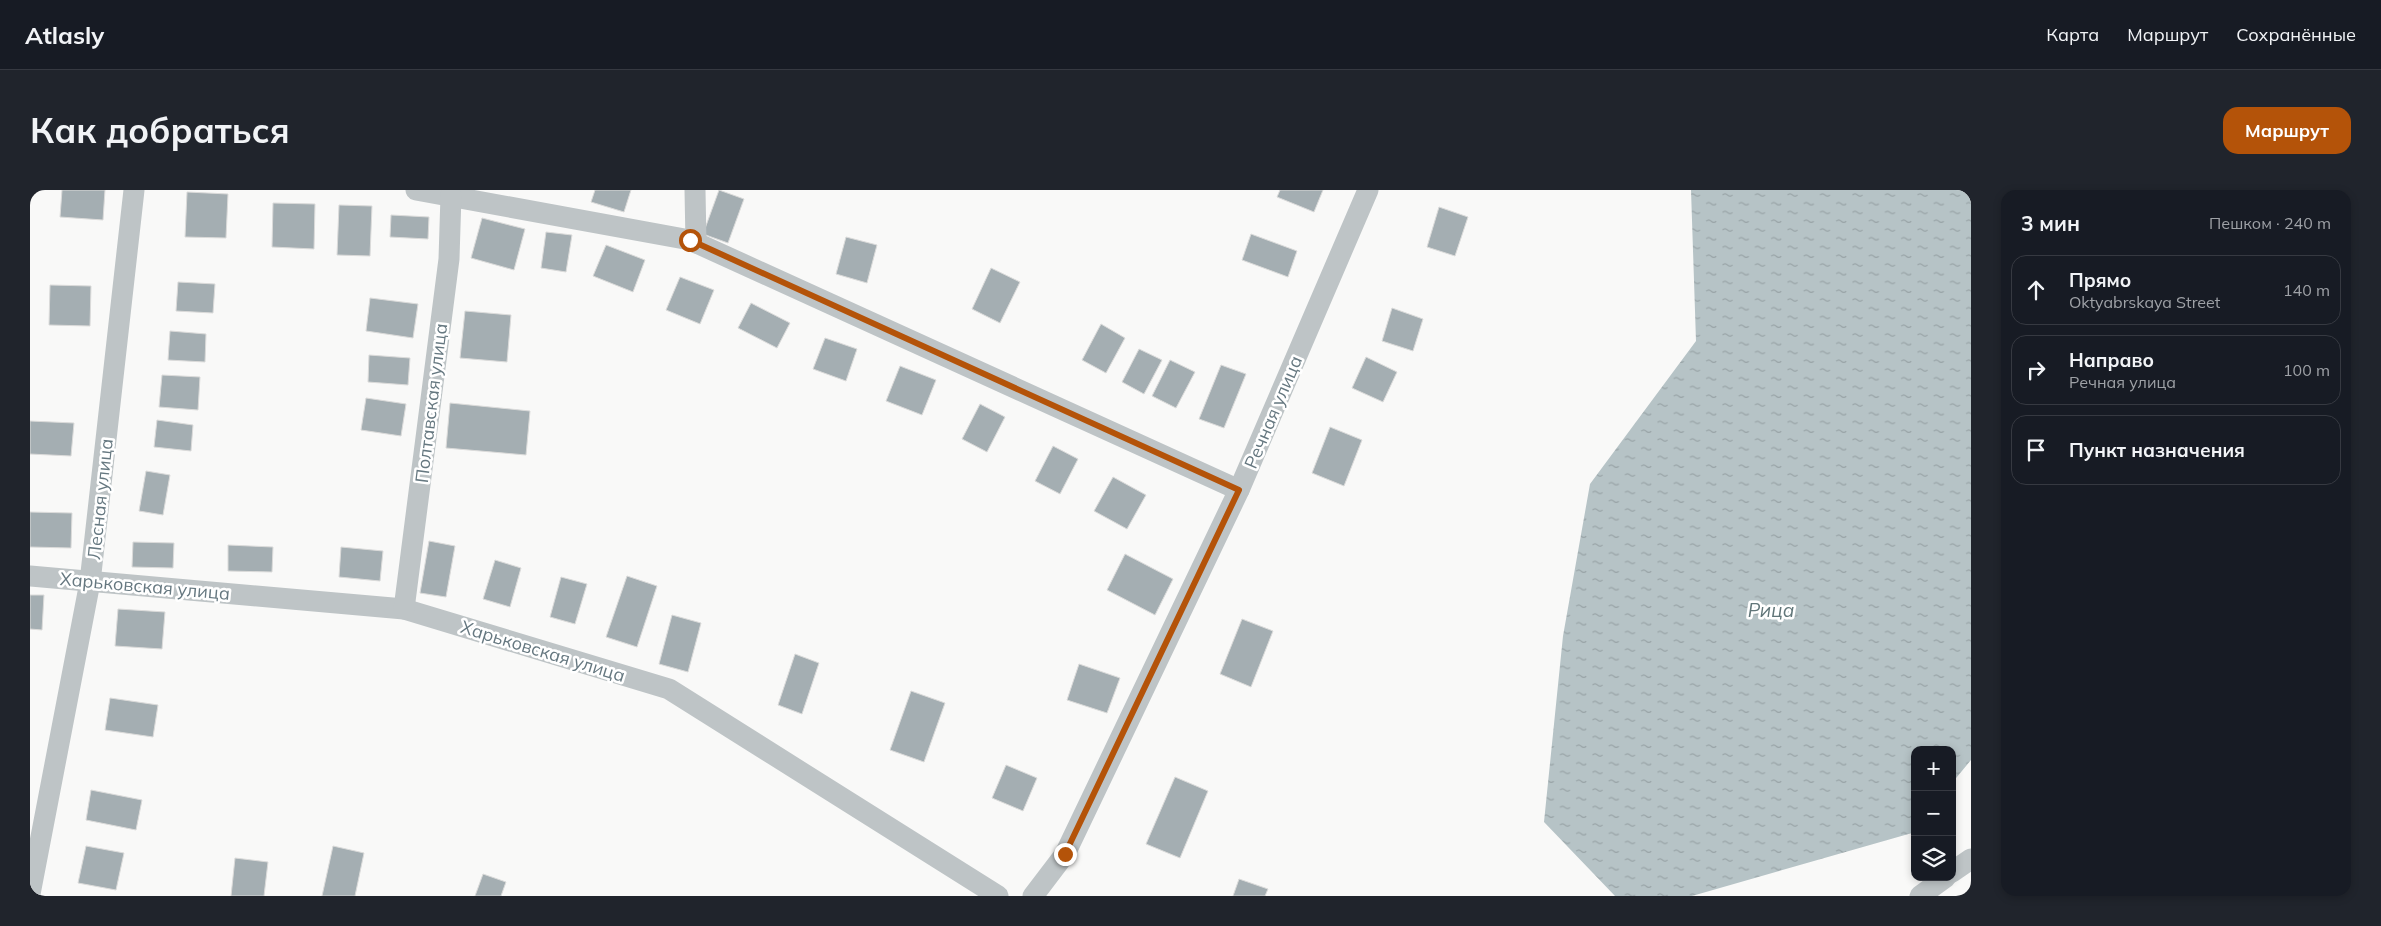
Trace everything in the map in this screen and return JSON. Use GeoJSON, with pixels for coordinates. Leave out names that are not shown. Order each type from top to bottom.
{"type":"FeatureCollection","features":[{"type":"Feature","properties":{"kind":"street","name":"Лесная улица"},"geometry":{"type":"LineString","coordinates":[[30,894],[90,582],[134,190]]}},
{"type":"Feature","properties":{"kind":"street"},"geometry":{"type":"LineString","coordinates":[[416,190],[690,240],[1239,490]]}},
{"type":"Feature","properties":{"kind":"street"},"geometry":{"type":"LineString","coordinates":[[695,190],[696,243]]}},
{"type":"Feature","properties":{"kind":"street","name":"Речная улица"},"geometry":{"type":"LineString","coordinates":[[1033,896],[1065,854],[1239,490],[1368,190]]}},
{"type":"Feature","properties":{"kind":"street","name":"Полтавская улица"},"geometry":{"type":"LineString","coordinates":[[404,609],[449,259],[451,196]]}},
{"type":"Feature","properties":{"kind":"street","name":"Харьковская улица"},"geometry":{"type":"LineString","coordinates":[[30,576],[404,609],[669,689],[998,896]]}},
{"type":"Feature","properties":{"kind":"street"},"geometry":{"type":"LineString","coordinates":[[1956,869],[1971,858]]}},
{"type":"Feature","properties":{"kind":"street"},"geometry":{"type":"LineString","coordinates":[[1920,896],[1941,881]]}},
{"type":"Feature","properties":{"kind":"water","name":"Рица"},"geometry":{"type":"Polygon","coordinates":[[[1691,190],[1971,190],[1971,760],[1956,778],[1956,746],[1911,746],[1911,833],[1692,896],[1615,896],[1544,822],[1563,636],[1590,484],[1696,341],[1691,190]]]}},
{"type":"Feature","properties":{"kind":"building"},"geometry":{"type":"Polygon","coordinates":[[[62,190],[105,190],[103,220],[60,217],[62,190]]]}},
{"type":"Feature","properties":{"kind":"building"},"geometry":{"type":"Polygon","coordinates":[[[595,190],[631,190],[624,212],[591,202],[595,190]]]}},
{"type":"Feature","properties":{"kind":"building"},"geometry":{"type":"Polygon","coordinates":[[[719,190],[744,199],[728,243],[703,234],[719,190]]]}},
{"type":"Feature","properties":{"kind":"building"},"geometry":{"type":"Polygon","coordinates":[[[1280,190],[1323,190],[1314,212],[1277,197],[1280,190]]]}},
{"type":"Feature","properties":{"kind":"building"},"geometry":{"type":"Polygon","coordinates":[[[187,192],[228,194],[226,238],[185,237],[187,192]]]}},
{"type":"Feature","properties":{"kind":"building"},"geometry":{"type":"Polygon","coordinates":[[[273,203],[315,204],[314,249],[272,247],[273,203]]]}},
{"type":"Feature","properties":{"kind":"building"},"geometry":{"type":"Polygon","coordinates":[[[339,205],[372,206],[370,256],[337,255],[339,205]]]}},
{"type":"Feature","properties":{"kind":"building"},"geometry":{"type":"Polygon","coordinates":[[[1439,207],[1468,217],[1455,256],[1427,247],[1439,207]]]}},
{"type":"Feature","properties":{"kind":"building"},"geometry":{"type":"Polygon","coordinates":[[[391,215],[429,217],[428,239],[390,237],[391,215]]]}},
{"type":"Feature","properties":{"kind":"building"},"geometry":{"type":"Polygon","coordinates":[[[482,218],[525,229],[514,270],[471,258],[482,218]]]}},
{"type":"Feature","properties":{"kind":"building"},"geometry":{"type":"Polygon","coordinates":[[[546,232],[572,235],[566,272],[541,268],[546,232]]]}},
{"type":"Feature","properties":{"kind":"building"},"geometry":{"type":"Polygon","coordinates":[[[1251,234],[1297,251],[1288,277],[1242,260],[1251,234]]]}},
{"type":"Feature","properties":{"kind":"building"},"geometry":{"type":"Polygon","coordinates":[[[846,237],[877,245],[867,283],[836,274],[846,237]]]}},
{"type":"Feature","properties":{"kind":"building"},"geometry":{"type":"Polygon","coordinates":[[[606,245],[645,260],[633,292],[593,276],[606,245]]]}},
{"type":"Feature","properties":{"kind":"building"},"geometry":{"type":"Polygon","coordinates":[[[991,268],[1020,282],[1000,323],[972,309],[991,268]]]}},
{"type":"Feature","properties":{"kind":"building"},"geometry":{"type":"Polygon","coordinates":[[[680,277],[714,290],[700,324],[666,310],[680,277]]]}},
{"type":"Feature","properties":{"kind":"building"},"geometry":{"type":"Polygon","coordinates":[[[178,282],[215,284],[213,313],[176,311],[178,282]]]}},
{"type":"Feature","properties":{"kind":"building"},"geometry":{"type":"Polygon","coordinates":[[[50,285],[91,286],[90,326],[49,325],[50,285]]]}},
{"type":"Feature","properties":{"kind":"building"},"geometry":{"type":"Polygon","coordinates":[[[370,298],[418,304],[413,338],[366,331],[370,298]]]}},
{"type":"Feature","properties":{"kind":"building"},"geometry":{"type":"Polygon","coordinates":[[[751,303],[790,323],[777,348],[738,328],[751,303]]]}},
{"type":"Feature","properties":{"kind":"building"},"geometry":{"type":"Polygon","coordinates":[[[1392,308],[1423,319],[1413,351],[1382,341],[1392,308]]]}},
{"type":"Feature","properties":{"kind":"building"},"geometry":{"type":"Polygon","coordinates":[[[465,311],[511,315],[507,362],[460,358],[465,311]]]}},
{"type":"Feature","properties":{"kind":"building"},"geometry":{"type":"Polygon","coordinates":[[[1101,324],[1125,338],[1106,373],[1082,360],[1101,324]]]}},
{"type":"Feature","properties":{"kind":"building"},"geometry":{"type":"Polygon","coordinates":[[[170,331],[206,334],[205,362],[168,360],[170,331]]]}},
{"type":"Feature","properties":{"kind":"building"},"geometry":{"type":"Polygon","coordinates":[[[825,338],[857,349],[846,381],[813,369],[825,338]]]}},
{"type":"Feature","properties":{"kind":"building"},"geometry":{"type":"Polygon","coordinates":[[[1139,349],[1162,360],[1144,394],[1122,382],[1139,349]]]}},
{"type":"Feature","properties":{"kind":"building"},"geometry":{"type":"Polygon","coordinates":[[[369,355],[410,358],[408,385],[368,382],[369,355]]]}},
{"type":"Feature","properties":{"kind":"building"},"geometry":{"type":"Polygon","coordinates":[[[1366,357],[1397,372],[1383,402],[1352,388],[1366,357]]]}},
{"type":"Feature","properties":{"kind":"building"},"geometry":{"type":"Polygon","coordinates":[[[1170,360],[1195,372],[1176,408],[1152,396],[1170,360]]]}},
{"type":"Feature","properties":{"kind":"building"},"geometry":{"type":"Polygon","coordinates":[[[1221,365],[1246,374],[1224,428],[1199,419],[1221,365]]]}},
{"type":"Feature","properties":{"kind":"building"},"geometry":{"type":"Polygon","coordinates":[[[900,366],[936,380],[922,415],[886,401],[900,366]]]}},
{"type":"Feature","properties":{"kind":"building"},"geometry":{"type":"Polygon","coordinates":[[[162,375],[200,377],[198,410],[159,407],[162,375]]]}},
{"type":"Feature","properties":{"kind":"building"},"geometry":{"type":"Polygon","coordinates":[[[366,398],[406,404],[401,436],[361,430],[366,398]]]}},
{"type":"Feature","properties":{"kind":"building"},"geometry":{"type":"Polygon","coordinates":[[[450,403],[530,411],[526,455],[446,448],[450,403]]]}},
{"type":"Feature","properties":{"kind":"building"},"geometry":{"type":"Polygon","coordinates":[[[980,404],[1005,417],[987,452],[962,439],[980,404]]]}},
{"type":"Feature","properties":{"kind":"building"},"geometry":{"type":"Polygon","coordinates":[[[157,420],[193,425],[191,451],[154,447],[157,420]]]}},
{"type":"Feature","properties":{"kind":"building"},"geometry":{"type":"Polygon","coordinates":[[[30,421],[74,423],[71,456],[30,454],[30,421]]]}},
{"type":"Feature","properties":{"kind":"building"},"geometry":{"type":"Polygon","coordinates":[[[1330,427],[1362,440],[1344,486],[1312,473],[1330,427]]]}},
{"type":"Feature","properties":{"kind":"building"},"geometry":{"type":"Polygon","coordinates":[[[1053,446],[1078,459],[1060,494],[1035,481],[1053,446]]]}},
{"type":"Feature","properties":{"kind":"building"},"geometry":{"type":"Polygon","coordinates":[[[146,471],[170,475],[163,515],[139,511],[146,471]]]}},
{"type":"Feature","properties":{"kind":"building"},"geometry":{"type":"Polygon","coordinates":[[[1113,477],[1146,495],[1127,529],[1094,511],[1113,477]]]}},
{"type":"Feature","properties":{"kind":"building"},"geometry":{"type":"Polygon","coordinates":[[[30,512],[72,513],[71,548],[30,547],[30,512]]]}},
{"type":"Feature","properties":{"kind":"building"},"geometry":{"type":"Polygon","coordinates":[[[429,541],[455,546],[446,597],[420,593],[429,541]]]}},
{"type":"Feature","properties":{"kind":"building"},"geometry":{"type":"Polygon","coordinates":[[[133,542],[174,543],[173,568],[132,567],[133,542]]]}},
{"type":"Feature","properties":{"kind":"building"},"geometry":{"type":"Polygon","coordinates":[[[228,545],[273,547],[272,572],[228,571],[228,545]]]}},
{"type":"Feature","properties":{"kind":"building"},"geometry":{"type":"Polygon","coordinates":[[[341,547],[383,551],[380,581],[339,577],[341,547]]]}},
{"type":"Feature","properties":{"kind":"building"},"geometry":{"type":"Polygon","coordinates":[[[1125,554],[1173,579],[1155,615],[1107,590],[1125,554]]]}},
{"type":"Feature","properties":{"kind":"building"},"geometry":{"type":"Polygon","coordinates":[[[495,560],[521,568],[510,607],[483,599],[495,560]]]}},
{"type":"Feature","properties":{"kind":"building"},"geometry":{"type":"Polygon","coordinates":[[[627,576],[657,586],[637,647],[606,637],[627,576]]]}},
{"type":"Feature","properties":{"kind":"building"},"geometry":{"type":"Polygon","coordinates":[[[561,577],[587,584],[575,624],[550,617],[561,577]]]}},
{"type":"Feature","properties":{"kind":"building"},"geometry":{"type":"Polygon","coordinates":[[[30,595],[44,595],[42,630],[30,629],[30,595]]]}},
{"type":"Feature","properties":{"kind":"building"},"geometry":{"type":"Polygon","coordinates":[[[118,609],[165,612],[162,649],[115,646],[118,609]]]}},
{"type":"Feature","properties":{"kind":"building"},"geometry":{"type":"Polygon","coordinates":[[[672,615],[701,623],[688,672],[659,664],[672,615]]]}},
{"type":"Feature","properties":{"kind":"building"},"geometry":{"type":"Polygon","coordinates":[[[1242,619],[1273,631],[1251,687],[1220,674],[1242,619]]]}},
{"type":"Feature","properties":{"kind":"building"},"geometry":{"type":"Polygon","coordinates":[[[795,654],[819,663],[802,714],[778,705],[795,654]]]}},
{"type":"Feature","properties":{"kind":"building"},"geometry":{"type":"Polygon","coordinates":[[[1079,664],[1120,678],[1107,713],[1067,700],[1079,664]]]}},
{"type":"Feature","properties":{"kind":"building"},"geometry":{"type":"Polygon","coordinates":[[[911,691],[945,703],[924,762],[890,750],[911,691]]]}},
{"type":"Feature","properties":{"kind":"building"},"geometry":{"type":"Polygon","coordinates":[[[110,698],[158,705],[153,737],[105,730],[110,698]]]}},
{"type":"Feature","properties":{"kind":"building"},"geometry":{"type":"Polygon","coordinates":[[[1006,765],[1037,778],[1023,811],[992,798],[1006,765]]]}},
{"type":"Feature","properties":{"kind":"building"},"geometry":{"type":"Polygon","coordinates":[[[1175,777],[1208,791],[1180,858],[1146,844],[1175,777]]]}},
{"type":"Feature","properties":{"kind":"building"},"geometry":{"type":"Polygon","coordinates":[[[91,790],[142,800],[136,830],[86,820],[91,790]]]}},
{"type":"Feature","properties":{"kind":"building"},"geometry":{"type":"Polygon","coordinates":[[[86,846],[124,853],[116,890],[78,883],[86,846]]]}},
{"type":"Feature","properties":{"kind":"building"},"geometry":{"type":"Polygon","coordinates":[[[333,846],[364,853],[355,896],[322,896],[333,846]]]}},
{"type":"Feature","properties":{"kind":"building"},"geometry":{"type":"Polygon","coordinates":[[[235,858],[268,862],[264,896],[231,896],[235,858]]]}},
{"type":"Feature","properties":{"kind":"building"},"geometry":{"type":"Polygon","coordinates":[[[483,874],[506,882],[501,896],[475,896],[483,874]]]}},
{"type":"Feature","properties":{"kind":"building"},"geometry":{"type":"Polygon","coordinates":[[[1239,879],[1268,889],[1265,896],[1233,896],[1239,879]]]}},
{"type":"Feature","properties":{"kind":"route"},"geometry":{"type":"LineString","coordinates":[[690,240],[1239,490],[1065,854]]}}]}
